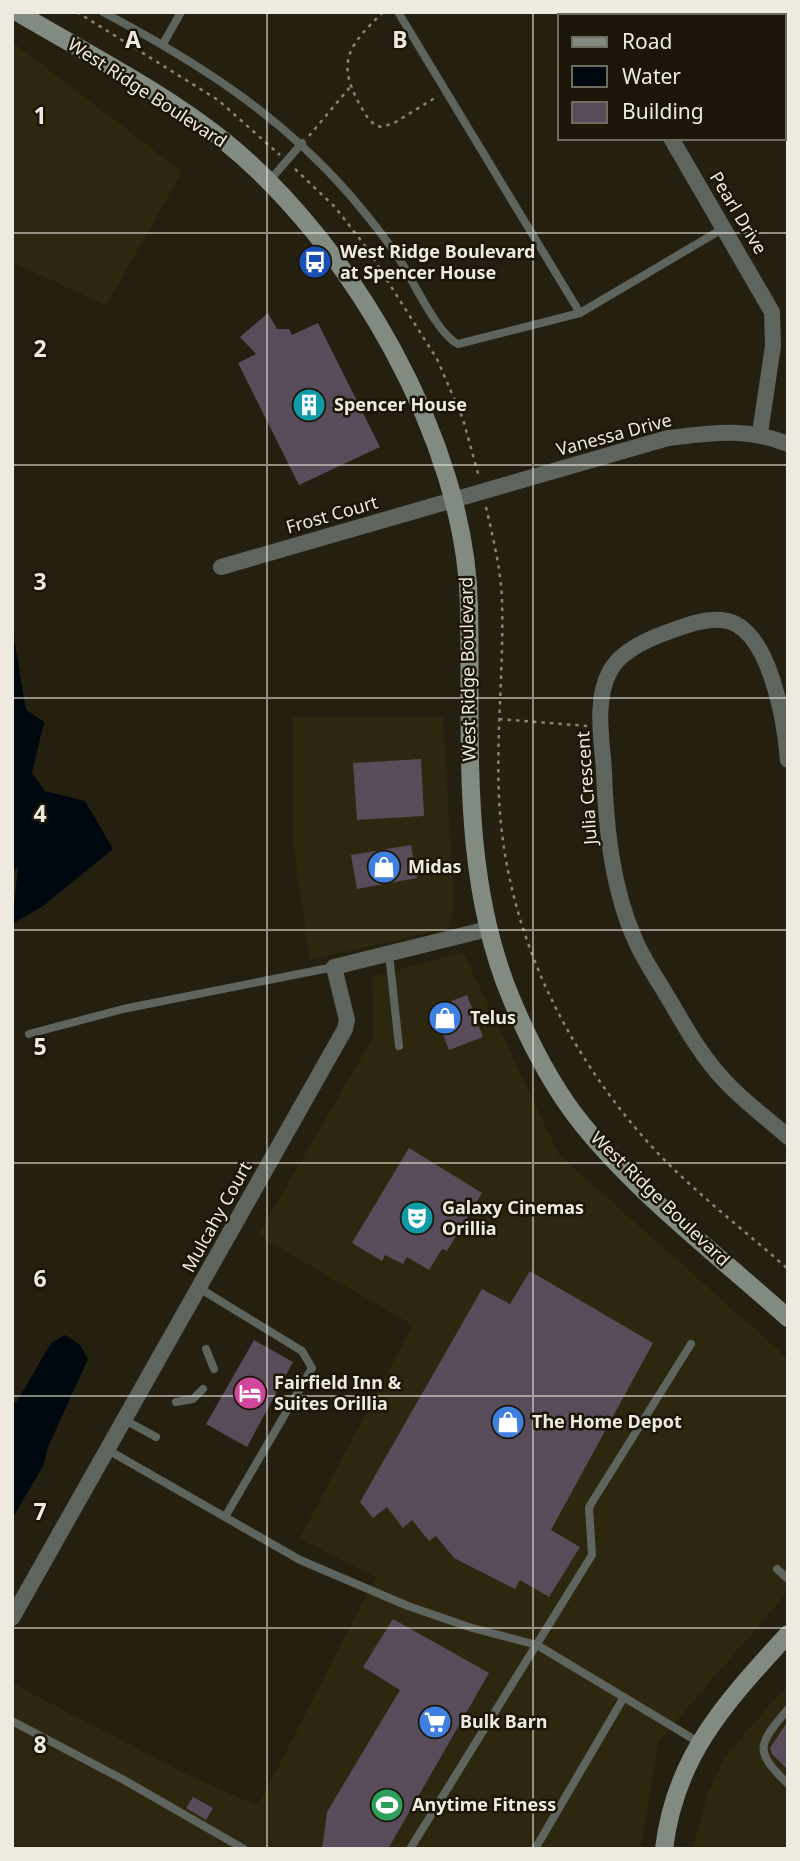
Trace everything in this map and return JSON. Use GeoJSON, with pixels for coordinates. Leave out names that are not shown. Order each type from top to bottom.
{"type":"FeatureCollection","features":[{"type":"Feature","properties":{"kind":"street","name":"West Ridge Boulevard"},"geometry":{"type":"LineString","coordinates":[[17,12],[156,94],[219,137],[270,180],[351,277],[384,334],[416,399],[453,500],[469,601],[468,735],[472,829],[488,929],[510,996],[541,1059],[583,1125],[644,1189],[788,1318]]}},
{"type":"Feature","properties":{"kind":"street","name":"Pearl Drive"},"geometry":{"type":"LineString","coordinates":[[672,140],[772,312],[773,346],[760,433]]}},
{"type":"Feature","properties":{"kind":"street","name":"Vanessa Drive"},"geometry":{"type":"LineString","coordinates":[[453,500],[668,438],[714,433],[760,433],[788,444]]}},
{"type":"Feature","properties":{"kind":"street","name":"Frost Court"},"geometry":{"type":"LineString","coordinates":[[221,567],[453,500]]}},
{"type":"Feature","properties":{"kind":"street","name":"Julia Crescent"},"geometry":{"type":"LineString","coordinates":[[788,760],[781,705],[763,659],[748,635],[734,624],[722,620],[683,626],[631,650],[611,669],[604,684],[601,728],[611,855],[636,942],[701,1051],[724,1081],[788,1137]]}},
{"type":"Feature","properties":{"kind":"street"},"geometry":{"type":"LineString","coordinates":[[334,967],[488,929]]}},
{"type":"Feature","properties":{"kind":"street","name":"Mulcahy Court"},"geometry":{"type":"LineString","coordinates":[[12,1618],[345,1029],[347,1020],[334,967]]}},
{"type":"Feature","properties":{"kind":"street"},"geometry":{"type":"LineString","coordinates":[[664,1849],[675,1792],[700,1742],[730,1698],[788,1634]]}},
{"type":"Feature","properties":{"kind":"lane"},"geometry":{"type":"LineString","coordinates":[[103,12],[163,44],[246,98],[302,143],[351,196],[397,256],[445,334],[454,342],[473,342],[580,313],[725,227]]}},
{"type":"Feature","properties":{"kind":"lane"},"geometry":{"type":"LineString","coordinates":[[163,44],[181,12]]}},
{"type":"Feature","properties":{"kind":"lane"},"geometry":{"type":"LineString","coordinates":[[398,12],[580,313]]}},
{"type":"Feature","properties":{"kind":"lane"},"geometry":{"type":"LineString","coordinates":[[270,180],[302,143]]}},
{"type":"Feature","properties":{"kind":"lane"},"geometry":{"type":"LineString","coordinates":[[389,954],[399,1046]]}},
{"type":"Feature","properties":{"kind":"lane"},"geometry":{"type":"LineString","coordinates":[[29,1034],[123,1009],[334,967]]}},
{"type":"Feature","properties":{"kind":"lane"},"geometry":{"type":"LineString","coordinates":[[199,1288],[302,1351],[312,1368],[225,1517]]}},
{"type":"Feature","properties":{"kind":"lane"},"geometry":{"type":"LineString","coordinates":[[410,1849],[592,1555],[589,1507],[691,1344]]}},
{"type":"Feature","properties":{"kind":"lane"},"geometry":{"type":"LineString","coordinates":[[206,1349],[214,1369]]}},
{"type":"Feature","properties":{"kind":"lane"},"geometry":{"type":"LineString","coordinates":[[176,1402],[193,1399],[203,1389]]}},
{"type":"Feature","properties":{"kind":"lane"},"geometry":{"type":"LineString","coordinates":[[125,1420],[156,1437]]}},
{"type":"Feature","properties":{"kind":"lane"},"geometry":{"type":"LineString","coordinates":[[108,1450],[300,1560],[408,1606],[472,1628],[537,1645],[700,1742]]}},
{"type":"Feature","properties":{"kind":"lane"},"geometry":{"type":"LineString","coordinates":[[777,1569],[788,1579]]}},
{"type":"Feature","properties":{"kind":"lane"},"geometry":{"type":"LineString","coordinates":[[534,1849],[624,1697]]}},
{"type":"Feature","properties":{"kind":"lane"},"geometry":{"type":"LineString","coordinates":[[788,1709],[763,1739],[762,1746],[766,1763],[788,1784]]}},
{"type":"Feature","properties":{"kind":"lane"},"geometry":{"type":"LineString","coordinates":[[12,1721],[124,1780],[244,1849]]}},
{"type":"Feature","properties":{"kind":"path"},"geometry":{"type":"LineString","coordinates":[[383,12],[356,38],[347,56],[351,88],[369,120],[382,127],[394,123],[446,91]]}},
{"type":"Feature","properties":{"kind":"path"},"geometry":{"type":"LineString","coordinates":[[302,143],[351,88]]}},
{"type":"Feature","properties":{"kind":"path"},"geometry":{"type":"LineString","coordinates":[[499,719],[601,728]]}},
{"type":"Feature","properties":{"kind":"shaded area"},"geometry":{"type":"Polygon","coordinates":[[[12,42],[182,172],[106,305],[12,262],[12,42]]]}},
{"type":"Feature","properties":{"kind":"shaded area"},"geometry":{"type":"Polygon","coordinates":[[[293,717],[443,717],[454,906],[449,928],[310,960],[293,842],[293,717]]]}},
{"type":"Feature","properties":{"kind":"shaded area"},"geometry":{"type":"Polygon","coordinates":[[[463,952],[559,1155],[788,1359],[788,1591],[659,1741],[640,1849],[12,1849],[12,1683],[183,1773],[258,1806],[376,1577],[300,1538],[413,1325],[258,1235],[374,1036],[372,977],[463,952]]]}},
{"type":"Feature","properties":{"kind":"shaded area"},"geometry":{"type":"Polygon","coordinates":[[[788,1684],[788,1849],[693,1849],[708,1793],[725,1757],[788,1684]]]}},
{"type":"Feature","properties":{"kind":"water"},"geometry":{"type":"Polygon","coordinates":[[[14,637],[26,710],[44,722],[32,773],[45,791],[85,801],[113,849],[43,906],[12,924],[18,868],[12,870],[14,637]]]}},
{"type":"Feature","properties":{"kind":"water"},"geometry":{"type":"Polygon","coordinates":[[[65,1335],[80,1345],[88,1359],[48,1447],[43,1466],[12,1519],[12,1402],[16,1403],[51,1343],[65,1335]]]}},
{"type":"Feature","properties":{"kind":"building","name":"Spencer House"},"geometry":{"type":"Polygon","coordinates":[[[268,313],[277,329],[289,329],[292,335],[318,323],[380,447],[299,485],[238,363],[256,354],[240,337],[268,313]]]}},
{"type":"Feature","properties":{"kind":"building"},"geometry":{"type":"Polygon","coordinates":[[[421,759],[424,816],[357,820],[353,763],[421,759]]]}},
{"type":"Feature","properties":{"kind":"building","name":"Midas"},"geometry":{"type":"Polygon","coordinates":[[[411,845],[417,878],[357,889],[351,855],[411,845]]]}},
{"type":"Feature","properties":{"kind":"building"},"geometry":{"type":"Polygon","coordinates":[[[467,995],[483,1037],[449,1050],[433,1008],[467,995]]]}},
{"type":"Feature","properties":{"kind":"building","name":"Galaxy Cinemas Orillia"},"geometry":{"type":"Polygon","coordinates":[[[409,1148],[482,1193],[447,1251],[442,1249],[429,1270],[407,1257],[403,1264],[385,1255],[382,1261],[352,1243],[409,1148]]]}},
{"type":"Feature","properties":{"kind":"building","name":"The Home Depot"},"geometry":{"type":"Polygon","coordinates":[[[530,1271],[653,1343],[551,1530],[580,1547],[549,1597],[520,1580],[515,1589],[454,1558],[436,1536],[429,1541],[412,1520],[403,1528],[387,1507],[373,1518],[360,1502],[482,1289],[510,1304],[530,1271]]]}},
{"type":"Feature","properties":{"kind":"building","name":"Fairfield Inn & Suites Orillia"},"geometry":{"type":"Polygon","coordinates":[[[254,1340],[293,1362],[247,1447],[206,1424],[254,1340]]]}},
{"type":"Feature","properties":{"kind":"building"},"geometry":{"type":"Polygon","coordinates":[[[393,1619],[489,1673],[388,1849],[322,1849],[327,1812],[400,1690],[363,1667],[393,1619]]]}},
{"type":"Feature","properties":{"kind":"building"},"geometry":{"type":"Polygon","coordinates":[[[788,1721],[788,1770],[772,1754],[770,1748],[788,1721]]]}},
{"type":"Feature","properties":{"kind":"building"},"geometry":{"type":"Polygon","coordinates":[[[193,1797],[213,1808],[206,1820],[186,1808],[193,1797]]]}},
{"type":"Feature","properties":{"kind":"place","name":"West Ridge Boulevard at Spencer House"},"geometry":{"type":"Point","coordinates":[315,262]}},
{"type":"Feature","properties":{"kind":"place","name":"Spencer House"},"geometry":{"type":"Point","coordinates":[309,405]}},
{"type":"Feature","properties":{"kind":"place","name":"Midas"},"geometry":{"type":"Point","coordinates":[384,867]}},
{"type":"Feature","properties":{"kind":"place","name":"Telus"},"geometry":{"type":"Point","coordinates":[445,1018]}},
{"type":"Feature","properties":{"kind":"place","name":"Galaxy Cinemas Orillia"},"geometry":{"type":"Point","coordinates":[417,1218]}},
{"type":"Feature","properties":{"kind":"place","name":"Fairfield Inn & Suites Orillia"},"geometry":{"type":"Point","coordinates":[250,1393]}},
{"type":"Feature","properties":{"kind":"place","name":"The Home Depot"},"geometry":{"type":"Point","coordinates":[508,1422]}},
{"type":"Feature","properties":{"kind":"place","name":"Bulk Barn"},"geometry":{"type":"Point","coordinates":[435,1722]}},
{"type":"Feature","properties":{"kind":"place","name":"Anytime Fitness"},"geometry":{"type":"Point","coordinates":[387,1805]}}]}
